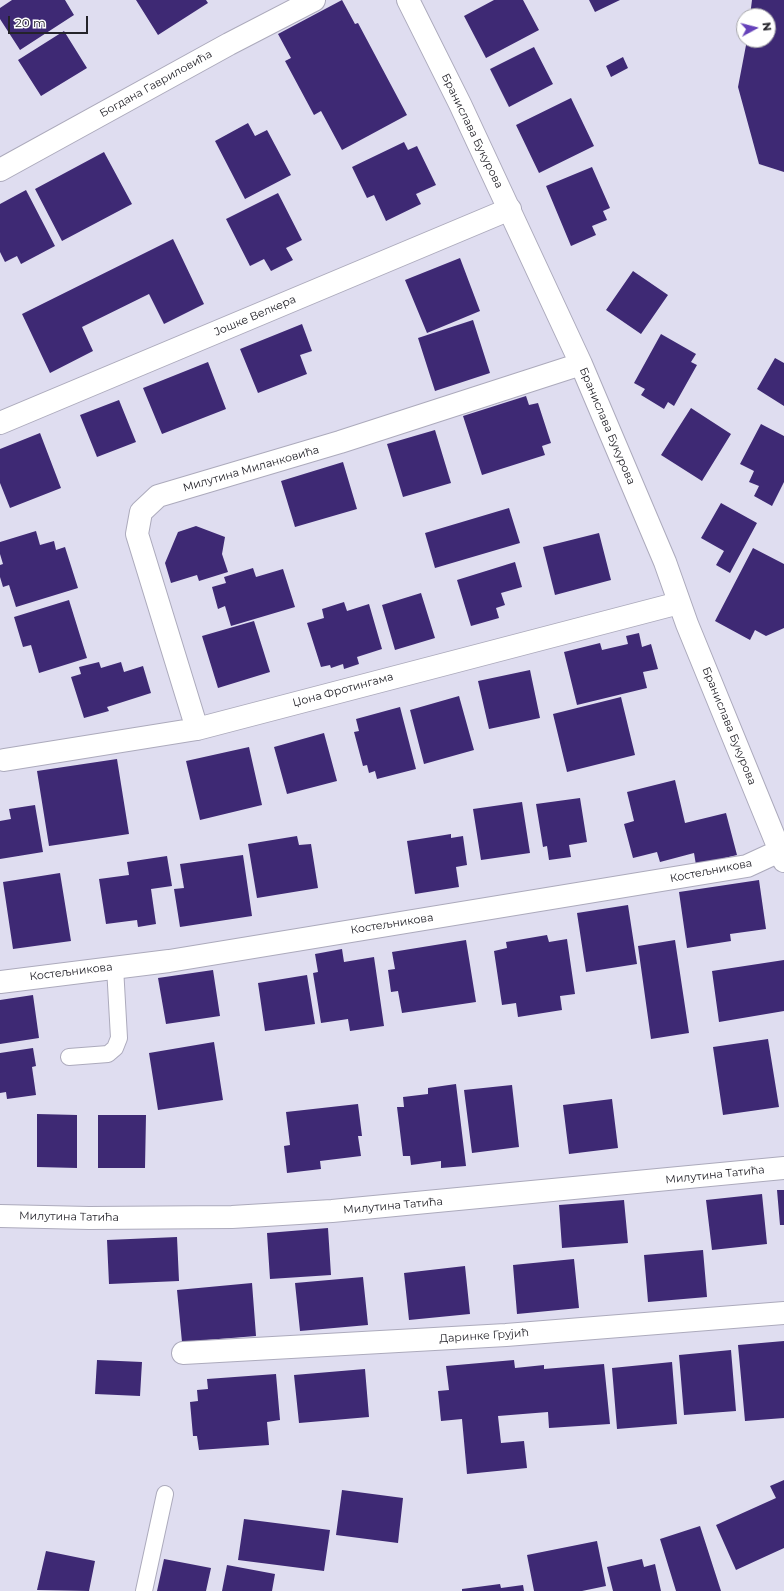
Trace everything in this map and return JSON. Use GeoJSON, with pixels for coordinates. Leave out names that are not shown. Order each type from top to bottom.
{"type":"FeatureCollection","features":[{"type":"Feature","properties":{"kind":"street","name":"Богдана Гавриловића"},"geometry":{"type":"LineString","coordinates":[[0,170],[228,44],[314,0]]}},
{"type":"Feature","properties":{"kind":"street","name":"Бранислава Букурова"},"geometry":{"type":"LineString","coordinates":[[408,0],[510,209],[582,364],[783,854]]}},
{"type":"Feature","properties":{"kind":"street","name":"Јошке Велкера"},"geometry":{"type":"LineString","coordinates":[[0,423],[510,209]]}},
{"type":"Feature","properties":{"kind":"street","name":"Милутина Миланковића"},"geometry":{"type":"LineString","coordinates":[[197,728],[137,534],[141,512],[158,496],[340,442],[582,364]]}},
{"type":"Feature","properties":{"kind":"street","name":"Џона Фротингама"},"geometry":{"type":"LineString","coordinates":[[4,760],[197,728],[679,603]]}},
{"type":"Feature","properties":{"kind":"street","name":"Костељникова"},"geometry":{"type":"LineString","coordinates":[[0,982],[169,960],[747,866],[783,854]]}},
{"type":"Feature","properties":{"kind":"street","name":"Милутина Татића"},"geometry":{"type":"LineString","coordinates":[[0,1216],[89,1218],[232,1217],[332,1211],[784,1168]]}},
{"type":"Feature","properties":{"kind":"street","name":"Даринке Грујић"},"geometry":{"type":"LineString","coordinates":[[183,1354],[506,1335],[784,1313]]}},
{"type":"Feature","properties":{"kind":"lane"},"geometry":{"type":"LineString","coordinates":[[69,1057],[108,1054],[115,1048],[119,1038],[115,967]]}},
{"type":"Feature","properties":{"kind":"lane"},"geometry":{"type":"LineString","coordinates":[[144,1591],[165,1494]]}},
{"type":"Feature","properties":{"kind":"building"},"geometry":{"type":"Polygon","coordinates":[[[12,0],[65,0],[74,15],[20,50],[0,19],[0,8],[12,0]]]}},
{"type":"Feature","properties":{"kind":"building"},"geometry":{"type":"Polygon","coordinates":[[[136,0],[206,0],[208,3],[158,35],[136,0]]]}},
{"type":"Feature","properties":{"kind":"building"},"geometry":{"type":"Polygon","coordinates":[[[342,0],[355,24],[358,23],[407,115],[342,150],[321,111],[314,115],[285,61],[291,58],[278,34],[342,0]]]}},
{"type":"Feature","properties":{"kind":"building"},"geometry":{"type":"Polygon","coordinates":[[[494,0],[523,0],[539,30],[486,58],[464,16],[494,0]]]}},
{"type":"Feature","properties":{"kind":"building"},"geometry":{"type":"Polygon","coordinates":[[[589,0],[620,0],[595,12],[589,0]]]}},
{"type":"Feature","properties":{"kind":"building"},"geometry":{"type":"Polygon","coordinates":[[[752,0],[784,0],[784,172],[759,164],[738,87],[745,48],[776,48],[776,8],[751,8],[752,0]]]}},
{"type":"Feature","properties":{"kind":"building"},"geometry":{"type":"Polygon","coordinates":[[[64,31],[87,68],[41,96],[18,60],[64,31]]]}},
{"type":"Feature","properties":{"kind":"building"},"geometry":{"type":"Polygon","coordinates":[[[534,47],[553,84],[509,107],[490,69],[534,47]]]}},
{"type":"Feature","properties":{"kind":"building"},"geometry":{"type":"Polygon","coordinates":[[[623,57],[628,68],[611,77],[606,66],[623,57]]]}},
{"type":"Feature","properties":{"kind":"building"},"geometry":{"type":"Polygon","coordinates":[[[571,98],[594,146],[539,173],[516,125],[571,98]]]}},
{"type":"Feature","properties":{"kind":"building"},"geometry":{"type":"Polygon","coordinates":[[[248,123],[255,136],[267,130],[291,175],[245,199],[215,141],[248,123]]]}},
{"type":"Feature","properties":{"kind":"building"},"geometry":{"type":"Polygon","coordinates":[[[404,142],[408,150],[417,146],[436,185],[416,194],[421,204],[386,221],[374,195],[367,198],[352,167],[404,142]]]}},
{"type":"Feature","properties":{"kind":"building"},"geometry":{"type":"Polygon","coordinates":[[[104,152],[132,204],[62,241],[35,189],[104,152]]]}},
{"type":"Feature","properties":{"kind":"building"},"geometry":{"type":"Polygon","coordinates":[[[592,167],[610,208],[603,211],[607,220],[592,226],[596,235],[571,246],[546,186],[592,167]]]}},
{"type":"Feature","properties":{"kind":"building"},"geometry":{"type":"Polygon","coordinates":[[[26,190],[55,246],[21,264],[17,256],[5,262],[0,252],[0,204],[26,190]]]}},
{"type":"Feature","properties":{"kind":"building"},"geometry":{"type":"Polygon","coordinates":[[[278,193],[302,240],[286,248],[293,260],[271,271],[264,259],[250,266],[226,219],[278,193]]]}},
{"type":"Feature","properties":{"kind":"building"},"geometry":{"type":"Polygon","coordinates":[[[173,239],[204,304],[164,324],[149,294],[82,327],[93,351],[50,373],[22,314],[173,239]]]}},
{"type":"Feature","properties":{"kind":"building"},"geometry":{"type":"Polygon","coordinates":[[[460,258],[480,311],[427,333],[405,280],[460,258]]]}},
{"type":"Feature","properties":{"kind":"building"},"geometry":{"type":"Polygon","coordinates":[[[633,271],[668,295],[641,334],[606,310],[633,271]]]}},
{"type":"Feature","properties":{"kind":"building"},"geometry":{"type":"Polygon","coordinates":[[[473,320],[490,373],[435,391],[418,338],[473,320]]]}},
{"type":"Feature","properties":{"kind":"building"},"geometry":{"type":"Polygon","coordinates":[[[302,324],[312,351],[300,355],[307,374],[258,393],[240,349],[302,324]]]}},
{"type":"Feature","properties":{"kind":"building"},"geometry":{"type":"Polygon","coordinates":[[[661,334],[696,354],[691,362],[697,365],[674,406],[668,402],[664,409],[641,395],[645,389],[634,383],[661,334]]]}},
{"type":"Feature","properties":{"kind":"building"},"geometry":{"type":"Polygon","coordinates":[[[775,358],[784,363],[784,406],[757,389],[775,358]]]}},
{"type":"Feature","properties":{"kind":"building"},"geometry":{"type":"Polygon","coordinates":[[[208,362],[226,409],[162,434],[143,388],[208,362]]]}},
{"type":"Feature","properties":{"kind":"building"},"geometry":{"type":"Polygon","coordinates":[[[526,396],[529,405],[538,403],[551,443],[542,446],[545,455],[482,475],[463,416],[526,396]]]}},
{"type":"Feature","properties":{"kind":"building"},"geometry":{"type":"Polygon","coordinates":[[[119,400],[136,442],[97,457],[80,415],[119,400]]]}},
{"type":"Feature","properties":{"kind":"building"},"geometry":{"type":"Polygon","coordinates":[[[691,408],[731,434],[702,481],[661,455],[691,408]]]}},
{"type":"Feature","properties":{"kind":"building"},"geometry":{"type":"Polygon","coordinates":[[[761,424],[784,436],[784,482],[772,506],[754,496],[759,486],[749,482],[754,471],[740,464],[761,424]]]}},
{"type":"Feature","properties":{"kind":"building"},"geometry":{"type":"Polygon","coordinates":[[[435,430],[451,483],[403,497],[387,444],[435,430]]]}},
{"type":"Feature","properties":{"kind":"building"},"geometry":{"type":"Polygon","coordinates":[[[40,433],[61,488],[10,508],[0,483],[0,449],[40,433]]]}},
{"type":"Feature","properties":{"kind":"building"},"geometry":{"type":"Polygon","coordinates":[[[343,462],[357,509],[295,527],[281,481],[343,462]]]}},
{"type":"Feature","properties":{"kind":"building"},"geometry":{"type":"Polygon","coordinates":[[[721,503],[757,523],[730,573],[716,565],[724,551],[701,538],[721,503]]]}},
{"type":"Feature","properties":{"kind":"building"},"geometry":{"type":"Polygon","coordinates":[[[509,508],[520,543],[435,568],[425,533],[509,508]]]}},
{"type":"Feature","properties":{"kind":"building"},"geometry":{"type":"Polygon","coordinates":[[[196,526],[225,537],[222,554],[228,572],[199,581],[197,575],[171,583],[165,563],[178,532],[196,526]]]}},
{"type":"Feature","properties":{"kind":"building"},"geometry":{"type":"Polygon","coordinates":[[[36,531],[40,545],[54,541],[56,550],[65,547],[78,588],[16,607],[9,585],[3,587],[0,577],[0,565],[3,564],[0,554],[0,542],[36,531]]]}},
{"type":"Feature","properties":{"kind":"building"},"geometry":{"type":"Polygon","coordinates":[[[599,533],[611,580],[555,595],[543,547],[599,533]]]}},
{"type":"Feature","properties":{"kind":"building"},"geometry":{"type":"Polygon","coordinates":[[[753,548],[784,564],[784,628],[766,636],[755,630],[750,640],[715,621],[753,548]]]}},
{"type":"Feature","properties":{"kind":"building"},"geometry":{"type":"Polygon","coordinates":[[[515,562],[522,587],[501,593],[505,605],[496,608],[499,618],[471,626],[457,580],[515,562]]]}},
{"type":"Feature","properties":{"kind":"building"},"geometry":{"type":"Polygon","coordinates":[[[253,568],[256,577],[283,569],[295,607],[231,626],[225,606],[218,609],[212,587],[226,583],[224,577],[253,568]]]}},
{"type":"Feature","properties":{"kind":"building"},"geometry":{"type":"Polygon","coordinates":[[[421,593],[435,638],[395,650],[382,605],[421,593]]]}},
{"type":"Feature","properties":{"kind":"building"},"geometry":{"type":"Polygon","coordinates":[[[69,600],[87,658],[39,673],[31,645],[23,647],[14,617],[69,600]]]}},
{"type":"Feature","properties":{"kind":"building"},"geometry":{"type":"Polygon","coordinates":[[[344,602],[347,611],[369,604],[382,649],[357,657],[359,664],[344,669],[343,664],[331,668],[330,665],[321,667],[307,623],[324,618],[322,609],[344,602]]]}},
{"type":"Feature","properties":{"kind":"building"},"geometry":{"type":"Polygon","coordinates":[[[254,621],[270,672],[218,688],[202,636],[254,621]]]}},
{"type":"Feature","properties":{"kind":"building"},"geometry":{"type":"Polygon","coordinates":[[[639,633],[642,647],[651,644],[658,669],[643,672],[647,688],[577,705],[564,652],[600,643],[602,650],[628,644],[626,636],[639,633]]]}},
{"type":"Feature","properties":{"kind":"building"},"geometry":{"type":"Polygon","coordinates":[[[99,662],[101,668],[121,662],[124,672],[143,666],[151,693],[107,707],[109,711],[84,718],[71,677],[81,674],[79,667],[99,662]]]}},
{"type":"Feature","properties":{"kind":"building"},"geometry":{"type":"Polygon","coordinates":[[[530,670],[540,718],[489,729],[478,681],[530,670]]]}},
{"type":"Feature","properties":{"kind":"building"},"geometry":{"type":"Polygon","coordinates":[[[459,696],[474,750],[424,764],[410,710],[459,696]]]}},
{"type":"Feature","properties":{"kind":"building"},"geometry":{"type":"Polygon","coordinates":[[[621,697],[635,755],[567,772],[553,714],[621,697]]]}},
{"type":"Feature","properties":{"kind":"building"},"geometry":{"type":"Polygon","coordinates":[[[400,707],[416,769],[377,779],[375,771],[369,773],[367,765],[363,766],[354,732],[359,731],[356,719],[400,707]]]}},
{"type":"Feature","properties":{"kind":"building"},"geometry":{"type":"Polygon","coordinates":[[[324,733],[337,781],[287,794],[274,747],[324,733]]]}},
{"type":"Feature","properties":{"kind":"building"},"geometry":{"type":"Polygon","coordinates":[[[249,747],[262,805],[200,820],[186,761],[249,747]]]}},
{"type":"Feature","properties":{"kind":"building"},"geometry":{"type":"Polygon","coordinates":[[[117,759],[129,834],[49,846],[37,771],[117,759]]]}},
{"type":"Feature","properties":{"kind":"building"},"geometry":{"type":"Polygon","coordinates":[[[675,780],[685,823],[726,813],[737,855],[696,865],[694,853],[660,862],[657,852],[633,858],[624,824],[634,821],[627,792],[675,780]]]}},
{"type":"Feature","properties":{"kind":"building"},"geometry":{"type":"Polygon","coordinates":[[[580,798],[587,842],[569,845],[571,857],[549,860],[547,846],[543,847],[536,804],[580,798]]]}},
{"type":"Feature","properties":{"kind":"building"},"geometry":{"type":"Polygon","coordinates":[[[522,802],[530,853],[481,860],[473,809],[522,802]]]}},
{"type":"Feature","properties":{"kind":"building"},"geometry":{"type":"Polygon","coordinates":[[[35,805],[43,852],[0,859],[0,821],[11,819],[9,809],[35,805]]]}},
{"type":"Feature","properties":{"kind":"building"},"geometry":{"type":"Polygon","coordinates":[[[451,834],[451,838],[463,836],[467,865],[456,867],[459,887],[415,894],[407,841],[451,834]]]}},
{"type":"Feature","properties":{"kind":"building"},"geometry":{"type":"Polygon","coordinates":[[[297,836],[299,845],[311,844],[318,888],[257,898],[248,844],[297,836]]]}},
{"type":"Feature","properties":{"kind":"building"},"geometry":{"type":"Polygon","coordinates":[[[243,855],[252,916],[180,927],[174,889],[184,888],[180,864],[243,855]]]}},
{"type":"Feature","properties":{"kind":"building"},"geometry":{"type":"Polygon","coordinates":[[[167,856],[172,886],[151,889],[156,924],[138,927],[137,920],[106,924],[99,879],[129,875],[127,862],[167,856]]]}},
{"type":"Feature","properties":{"kind":"building"},"geometry":{"type":"Polygon","coordinates":[[[60,873],[71,941],[13,949],[3,882],[60,873]]]}},
{"type":"Feature","properties":{"kind":"building"},"geometry":{"type":"Polygon","coordinates":[[[759,880],[766,929],[730,934],[731,941],[687,948],[679,892],[759,880]]]}},
{"type":"Feature","properties":{"kind":"building"},"geometry":{"type":"Polygon","coordinates":[[[628,905],[637,964],[586,972],[577,913],[628,905]]]}},
{"type":"Feature","properties":{"kind":"building"},"geometry":{"type":"Polygon","coordinates":[[[547,935],[549,942],[567,939],[575,994],[560,996],[562,1010],[518,1017],[516,1003],[502,1005],[494,951],[507,948],[506,942],[547,935]]]}},
{"type":"Feature","properties":{"kind":"building"},"geometry":{"type":"Polygon","coordinates":[[[466,940],[476,1002],[402,1013],[398,991],[391,992],[388,970],[395,969],[392,952],[466,940]]]}},
{"type":"Feature","properties":{"kind":"building"},"geometry":{"type":"Polygon","coordinates":[[[675,940],[689,1033],[651,1039],[638,946],[675,940]]]}},
{"type":"Feature","properties":{"kind":"building"},"geometry":{"type":"Polygon","coordinates":[[[342,949],[344,962],[374,957],[384,1026],[350,1031],[348,1019],[321,1023],[313,973],[318,972],[315,954],[342,949]]]}},
{"type":"Feature","properties":{"kind":"building"},"geometry":{"type":"Polygon","coordinates":[[[784,960],[784,1011],[719,1022],[712,971],[784,960]]]}},
{"type":"Feature","properties":{"kind":"building"},"geometry":{"type":"Polygon","coordinates":[[[213,970],[220,1016],[166,1024],[158,978],[213,970]]]}},
{"type":"Feature","properties":{"kind":"building"},"geometry":{"type":"Polygon","coordinates":[[[307,975],[315,1024],[265,1031],[258,983],[307,975]]]}},
{"type":"Feature","properties":{"kind":"building"},"geometry":{"type":"Polygon","coordinates":[[[33,995],[39,1038],[0,1044],[0,1000],[33,995]]]}},
{"type":"Feature","properties":{"kind":"building"},"geometry":{"type":"Polygon","coordinates":[[[768,1039],[779,1107],[723,1115],[713,1047],[768,1039]]]}},
{"type":"Feature","properties":{"kind":"building"},"geometry":{"type":"Polygon","coordinates":[[[214,1042],[223,1100],[158,1110],[149,1053],[214,1042]]]}},
{"type":"Feature","properties":{"kind":"building"},"geometry":{"type":"Polygon","coordinates":[[[33,1048],[36,1066],[32,1067],[36,1095],[7,1099],[6,1092],[0,1093],[0,1053],[33,1048]]]}},
{"type":"Feature","properties":{"kind":"building"},"geometry":{"type":"Polygon","coordinates":[[[456,1084],[466,1166],[441,1168],[441,1161],[411,1165],[410,1156],[403,1156],[397,1107],[404,1107],[403,1097],[428,1094],[428,1088],[456,1084]]]}},
{"type":"Feature","properties":{"kind":"building"},"geometry":{"type":"Polygon","coordinates":[[[512,1085],[519,1147],[472,1153],[464,1090],[512,1085]]]}},
{"type":"Feature","properties":{"kind":"building"},"geometry":{"type":"Polygon","coordinates":[[[612,1099],[618,1148],[569,1154],[563,1105],[612,1099]]]}},
{"type":"Feature","properties":{"kind":"building"},"geometry":{"type":"Polygon","coordinates":[[[358,1104],[362,1136],[358,1136],[361,1156],[320,1161],[321,1169],[287,1173],[284,1146],[290,1145],[286,1112],[358,1104]]]}},
{"type":"Feature","properties":{"kind":"building"},"geometry":{"type":"Polygon","coordinates":[[[37,1114],[77,1115],[77,1168],[37,1167],[37,1114]]]}},
{"type":"Feature","properties":{"kind":"building"},"geometry":{"type":"Polygon","coordinates":[[[98,1115],[146,1115],[145,1168],[98,1168],[98,1115]]]}},
{"type":"Feature","properties":{"kind":"building"},"geometry":{"type":"Polygon","coordinates":[[[777,1190],[784,1190],[784,1225],[780,1225],[777,1190]]]}},
{"type":"Feature","properties":{"kind":"building"},"geometry":{"type":"Polygon","coordinates":[[[762,1194],[767,1244],[712,1250],[706,1200],[762,1194]]]}},
{"type":"Feature","properties":{"kind":"building"},"geometry":{"type":"Polygon","coordinates":[[[624,1200],[628,1243],[562,1248],[559,1205],[624,1200]]]}},
{"type":"Feature","properties":{"kind":"building"},"geometry":{"type":"Polygon","coordinates":[[[328,1228],[331,1275],[270,1279],[267,1233],[328,1228]]]}},
{"type":"Feature","properties":{"kind":"building"},"geometry":{"type":"Polygon","coordinates":[[[177,1237],[179,1281],[109,1284],[107,1240],[177,1237]]]}},
{"type":"Feature","properties":{"kind":"building"},"geometry":{"type":"Polygon","coordinates":[[[703,1250],[707,1297],[648,1302],[644,1255],[703,1250]]]}},
{"type":"Feature","properties":{"kind":"building"},"geometry":{"type":"Polygon","coordinates":[[[574,1259],[579,1308],[517,1314],[513,1265],[574,1259]]]}},
{"type":"Feature","properties":{"kind":"building"},"geometry":{"type":"Polygon","coordinates":[[[465,1266],[470,1314],[409,1320],[404,1273],[465,1266]]]}},
{"type":"Feature","properties":{"kind":"building"},"geometry":{"type":"Polygon","coordinates":[[[363,1277],[368,1325],[300,1331],[295,1283],[363,1277]]]}},
{"type":"Feature","properties":{"kind":"building"},"geometry":{"type":"Polygon","coordinates":[[[252,1283],[256,1336],[182,1342],[177,1290],[252,1283]]]}},
{"type":"Feature","properties":{"kind":"building"},"geometry":{"type":"Polygon","coordinates":[[[784,1341],[784,1418],[745,1421],[738,1345],[784,1341]]]}},
{"type":"Feature","properties":{"kind":"building"},"geometry":{"type":"Polygon","coordinates":[[[731,1350],[736,1411],[684,1415],[679,1355],[731,1350]]]}},
{"type":"Feature","properties":{"kind":"building"},"geometry":{"type":"Polygon","coordinates":[[[97,1360],[142,1362],[140,1396],[95,1394],[97,1360]]]}},
{"type":"Feature","properties":{"kind":"building"},"geometry":{"type":"Polygon","coordinates":[[[514,1360],[515,1368],[544,1365],[544,1369],[604,1364],[610,1424],[549,1428],[548,1412],[498,1416],[501,1443],[524,1441],[527,1468],[467,1474],[462,1419],[441,1421],[438,1391],[449,1390],[446,1366],[514,1360]]]}},
{"type":"Feature","properties":{"kind":"building"},"geometry":{"type":"Polygon","coordinates":[[[672,1362],[677,1424],[617,1429],[612,1368],[672,1362]]]}},
{"type":"Feature","properties":{"kind":"building"},"geometry":{"type":"Polygon","coordinates":[[[365,1369],[369,1417],[299,1423],[294,1375],[365,1369]]]}},
{"type":"Feature","properties":{"kind":"building"},"geometry":{"type":"Polygon","coordinates":[[[276,1374],[280,1420],[267,1422],[269,1445],[199,1450],[197,1436],[193,1436],[190,1402],[198,1401],[197,1390],[208,1389],[207,1379],[276,1374]]]}},
{"type":"Feature","properties":{"kind":"building"},"geometry":{"type":"Polygon","coordinates":[[[784,1480],[784,1548],[736,1570],[716,1525],[776,1498],[770,1486],[784,1480]]]}},
{"type":"Feature","properties":{"kind":"building"},"geometry":{"type":"Polygon","coordinates":[[[342,1490],[403,1498],[398,1543],[336,1535],[342,1490]]]}},
{"type":"Feature","properties":{"kind":"building"},"geometry":{"type":"Polygon","coordinates":[[[244,1519],[330,1530],[324,1571],[238,1560],[244,1519]]]}},
{"type":"Feature","properties":{"kind":"building"},"geometry":{"type":"Polygon","coordinates":[[[700,1526],[721,1591],[676,1591],[660,1539],[700,1526]]]}},
{"type":"Feature","properties":{"kind":"building"},"geometry":{"type":"Polygon","coordinates":[[[597,1541],[606,1586],[582,1591],[534,1591],[527,1555],[597,1541]]]}},
{"type":"Feature","properties":{"kind":"building"},"geometry":{"type":"Polygon","coordinates":[[[46,1551],[95,1561],[89,1591],[37,1590],[46,1551]]]}},
{"type":"Feature","properties":{"kind":"building"},"geometry":{"type":"Polygon","coordinates":[[[164,1559],[211,1568],[206,1591],[157,1591],[164,1559]]]}},
{"type":"Feature","properties":{"kind":"building"},"geometry":{"type":"Polygon","coordinates":[[[642,1559],[644,1567],[655,1564],[661,1591],[613,1591],[607,1567],[642,1559]]]}},
{"type":"Feature","properties":{"kind":"building"},"geometry":{"type":"Polygon","coordinates":[[[227,1565],[275,1574],[272,1591],[222,1591],[227,1565]]]}},
{"type":"Feature","properties":{"kind":"building"},"geometry":{"type":"Polygon","coordinates":[[[500,1584],[501,1588],[523,1585],[524,1591],[462,1591],[462,1589],[500,1584]]]}}]}
